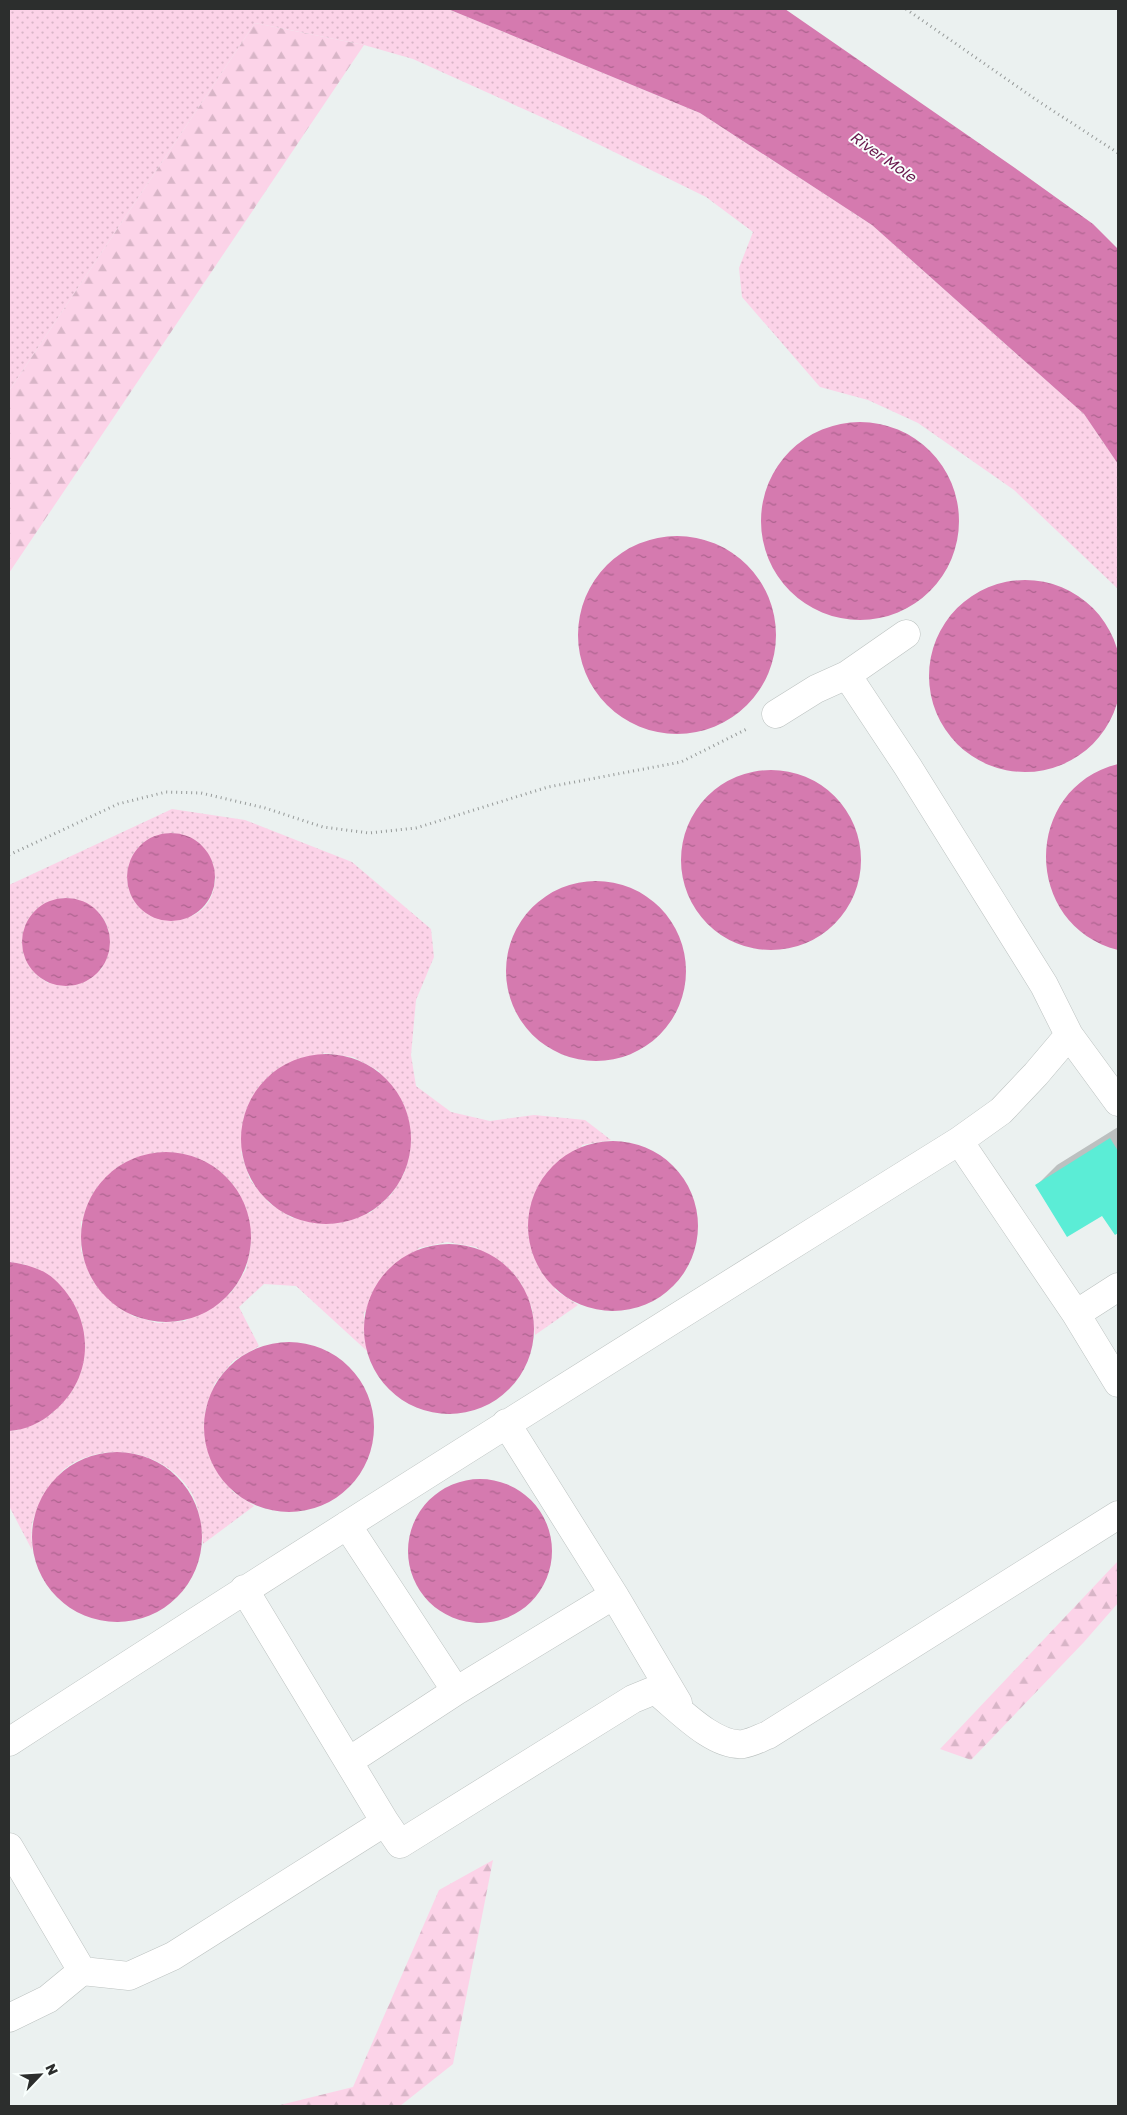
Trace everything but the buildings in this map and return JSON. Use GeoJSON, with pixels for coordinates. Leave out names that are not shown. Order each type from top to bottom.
{"type":"FeatureCollection","features":[{"type":"Feature","properties":{"kind":"lane"},"geometry":{"type":"LineString","coordinates":[[776,714],[816,689],[847,674],[906,634]]}},
{"type":"Feature","properties":{"kind":"lane"},"geometry":{"type":"LineString","coordinates":[[847,674],[908,766],[1044,985],[1069,1035],[1118,1102]]}},
{"type":"Feature","properties":{"kind":"lane"},"geometry":{"type":"LineString","coordinates":[[9,1742],[244,1589],[348,1525],[506,1423],[959,1141],[1000,1111],[1036,1074],[1069,1035]]}},
{"type":"Feature","properties":{"kind":"lane"},"geometry":{"type":"LineString","coordinates":[[959,1141],[1076,1314],[1118,1383]]}},
{"type":"Feature","properties":{"kind":"lane"},"geometry":{"type":"LineString","coordinates":[[1076,1314],[1118,1287]]}},
{"type":"Feature","properties":{"kind":"lane"},"geometry":{"type":"LineString","coordinates":[[506,1423],[614,1595],[683,1713]]}},
{"type":"Feature","properties":{"kind":"lane"},"geometry":{"type":"LineString","coordinates":[[244,1589],[400,1844],[633,1699],[655,1690],[700,1728],[718,1740],[742,1744],[768,1735],[1118,1515]]}},
{"type":"Feature","properties":{"kind":"lane"},"geometry":{"type":"LineString","coordinates":[[348,1525],[456,1691]]}},
{"type":"Feature","properties":{"kind":"lane"},"geometry":{"type":"LineString","coordinates":[[349,1761],[456,1691],[614,1595]]}},
{"type":"Feature","properties":{"kind":"lane"},"geometry":{"type":"LineString","coordinates":[[9,2018],[48,1999],[82,1971],[129,1976],[173,1956],[385,1822]]}},
{"type":"Feature","properties":{"kind":"lane"},"geometry":{"type":"LineString","coordinates":[[9,1847],[82,1971]]}},
{"type":"Feature","properties":{"kind":"path"},"geometry":{"type":"LineString","coordinates":[[906,9],[1038,101],[1118,153]]}},
{"type":"Feature","properties":{"kind":"path"},"geometry":{"type":"LineString","coordinates":[[9,855],[118,804],[166,792],[201,793],[264,808],[323,827],[369,833],[416,828],[548,787],[681,762],[776,714]]}},
{"type":"Feature","properties":{"kind":"green space"},"geometry":{"type":"Polygon","coordinates":[[[9,9],[448,9],[700,113],[872,225],[1084,414],[1118,464],[1118,589],[1014,490],[918,423],[868,400],[820,387],[742,297],[739,268],[753,232],[706,197],[557,124],[413,59],[364,45],[255,23],[9,391],[9,9]]]}},
{"type":"Feature","properties":{"kind":"green space"},"geometry":{"type":"Polygon","coordinates":[[[255,23],[364,45],[9,573],[9,391],[255,23]]]}},
{"type":"Feature","properties":{"kind":"green space"},"geometry":{"type":"Polygon","coordinates":[[[172,809],[245,820],[352,862],[431,929],[434,957],[416,1000],[411,1055],[416,1086],[451,1112],[490,1121],[534,1115],[585,1120],[611,1140],[582,1145],[555,1290],[578,1305],[535,1335],[532,1308],[521,1283],[476,1247],[447,1242],[419,1248],[364,1313],[367,1351],[296,1286],[264,1284],[239,1307],[259,1346],[233,1361],[215,1383],[205,1411],[232,1491],[254,1506],[203,1544],[200,1517],[196,1504],[191,1492],[180,1477],[165,1466],[149,1458],[132,1453],[113,1452],[95,1454],[78,1460],[63,1470],[56,1479],[33,1520],[31,1531],[32,1550],[9,1506],[9,1431],[19,1430],[27,1265],[9,1262],[9,885],[172,809]],[[168,833],[128,870],[128,885],[134,900],[144,911],[157,917],[172,920],[186,918],[199,912],[209,902],[215,881],[212,869],[192,839],[176,834],[168,833]],[[63,898],[49,902],[23,949],[32,969],[48,983],[101,970],[107,956],[109,932],[99,913],[78,901],[63,898]],[[324,1053],[241,1152],[250,1180],[269,1203],[292,1218],[370,1213],[391,1195],[405,1172],[379,1071],[353,1057],[324,1053]],[[81,1221],[81,1251],[84,1259],[132,1316],[158,1323],[185,1321],[231,1293],[246,1270],[251,1244],[81,1221]]]}},
{"type":"Feature","properties":{"kind":"green space"},"geometry":{"type":"Polygon","coordinates":[[[1118,1561],[1118,1603],[1084,1642],[971,1760],[940,1749],[1118,1561]]]}},
{"type":"Feature","properties":{"kind":"green space"},"geometry":{"type":"Polygon","coordinates":[[[493,1860],[453,2064],[400,2106],[276,2106],[353,2087],[439,1890],[493,1860]]]}},
{"type":"Feature","properties":{"kind":"water","name":"River Mole"},"geometry":{"type":"Polygon","coordinates":[[[448,9],[785,9],[1093,224],[1118,249],[1118,464],[1084,414],[872,225],[700,113],[448,9]]]}},
{"type":"Feature","properties":{"kind":"water"},"geometry":{"type":"Polygon","coordinates":[[[860,422],[879,424],[898,430],[915,439],[930,451],[942,466],[951,483],[957,502],[959,521],[957,540],[951,559],[942,576],[930,591],[915,603],[898,612],[879,618],[860,620],[841,618],[822,612],[805,603],[790,591],[778,576],[769,559],[763,540],[761,521],[763,502],[769,483],[778,466],[790,451],[805,439],[822,430],[841,424],[860,422]]]}},
{"type":"Feature","properties":{"kind":"water"},"geometry":{"type":"Polygon","coordinates":[[[667,536],[687,536],[715,543],[740,558],[754,572],[769,597],[776,625],[776,645],[769,673],[754,698],[740,712],[715,727],[706,730],[687,734],[667,734],[639,727],[614,712],[600,698],[585,673],[582,664],[578,645],[578,625],[585,597],[600,572],[614,558],[639,543],[648,540],[667,536]]]}},
{"type":"Feature","properties":{"kind":"water"},"geometry":{"type":"Polygon","coordinates":[[[1034,580],[1062,587],[1079,596],[1093,608],[1105,622],[1114,639],[1120,657],[1120,695],[1114,713],[1105,730],[1093,744],[1079,756],[1062,765],[1044,771],[1016,772],[988,765],[971,756],[945,730],[936,713],[930,695],[929,667],[936,639],[945,622],[971,596],[988,587],[1006,581],[1034,580]]]}},
{"type":"Feature","properties":{"kind":"water"},"geometry":{"type":"Polygon","coordinates":[[[1118,764],[1118,950],[1086,936],[1064,914],[1050,886],[1046,857],[1050,827],[1064,800],[1086,778],[1118,764]]]}},
{"type":"Feature","properties":{"kind":"water"},"geometry":{"type":"Polygon","coordinates":[[[771,770],[805,777],[828,791],[840,803],[850,818],[857,834],[861,860],[854,894],[840,917],[828,929],[813,939],[797,946],[771,950],[737,943],[714,929],[702,917],[692,902],[685,886],[681,860],[688,826],[702,803],[714,791],[729,781],[745,774],[771,770]]]}},
{"type":"Feature","properties":{"kind":"water"},"geometry":{"type":"Polygon","coordinates":[[[171,833],[188,836],[202,846],[212,860],[215,877],[212,894],[202,908],[188,918],[171,921],[154,918],[140,908],[130,894],[127,877],[130,860],[140,846],[154,836],[171,833]]]}},
{"type":"Feature","properties":{"kind":"water"},"geometry":{"type":"Polygon","coordinates":[[[605,881],[614,882],[639,891],[660,907],[676,928],[685,953],[685,989],[676,1014],[660,1035],[639,1051],[631,1054],[614,1060],[587,1061],[578,1060],[553,1051],[526,1028],[516,1014],[507,989],[506,962],[507,953],[516,928],[539,901],[553,891],[578,882],[605,881]]]}},
{"type":"Feature","properties":{"kind":"water"},"geometry":{"type":"Polygon","coordinates":[[[66,898],[83,901],[97,911],[107,925],[110,942],[107,959],[97,973],[83,983],[66,986],[49,983],[35,973],[25,959],[22,942],[25,925],[35,911],[49,901],[66,898]]]}},
{"type":"Feature","properties":{"kind":"water"},"geometry":{"type":"Polygon","coordinates":[[[334,1054],[359,1060],[380,1073],[392,1085],[408,1114],[411,1139],[410,1156],[405,1172],[392,1193],[380,1205],[351,1221],[318,1224],[293,1218],[272,1205],[260,1193],[244,1164],[241,1131],[247,1106],[260,1085],[272,1073],[301,1057],[334,1054]]]}},
{"type":"Feature","properties":{"kind":"water"},"geometry":{"type":"Polygon","coordinates":[[[621,1141],[646,1147],[667,1160],[679,1172],[695,1201],[698,1226],[697,1243],[692,1259],[679,1280],[667,1292],[638,1308],[605,1311],[580,1305],[559,1292],[547,1280],[531,1251],[528,1218],[534,1193],[547,1172],[559,1160],[588,1144],[621,1141]]]}},
{"type":"Feature","properties":{"kind":"water"},"geometry":{"type":"Polygon","coordinates":[[[174,1152],[199,1158],[220,1171],[232,1183],[248,1212],[251,1237],[250,1254],[245,1270],[232,1291],[220,1303],[191,1319],[158,1322],[133,1316],[112,1303],[100,1291],[84,1262],[81,1229],[87,1204],[100,1183],[112,1171],[141,1155],[174,1152]]]}},
{"type":"Feature","properties":{"kind":"water"},"geometry":{"type":"Polygon","coordinates":[[[457,1244],[482,1250],[503,1263],[515,1275],[531,1304],[534,1329],[533,1346],[528,1362],[515,1383],[503,1395],[474,1411],[441,1414],[416,1408],[395,1395],[383,1383],[367,1354],[364,1321],[370,1296],[383,1275],[395,1263],[424,1247],[457,1244]]]}},
{"type":"Feature","properties":{"kind":"water"},"geometry":{"type":"Polygon","coordinates":[[[9,1262],[38,1269],[54,1279],[67,1294],[77,1310],[83,1328],[85,1346],[83,1364],[77,1382],[67,1398],[38,1423],[9,1431],[9,1262]]]}},
{"type":"Feature","properties":{"kind":"water"},"geometry":{"type":"Polygon","coordinates":[[[297,1342],[322,1348],[343,1361],[355,1373],[371,1402],[374,1427],[373,1444],[368,1460],[355,1481],[343,1493],[314,1509],[281,1512],[256,1506],[235,1493],[223,1481],[207,1452],[204,1419],[210,1394],[223,1373],[235,1361],[264,1345],[297,1342]]]}},
{"type":"Feature","properties":{"kind":"water"},"geometry":{"type":"Polygon","coordinates":[[[125,1452],[150,1458],[171,1471],[183,1483],[199,1512],[202,1537],[201,1554],[196,1570],[183,1591],[171,1603],[142,1619],[109,1622],[84,1616],[63,1603],[51,1591],[35,1562],[32,1529],[38,1504],[51,1483],[63,1471],[92,1455],[125,1452]]]}},
{"type":"Feature","properties":{"kind":"water"},"geometry":{"type":"Polygon","coordinates":[[[480,1479],[508,1484],[531,1500],[547,1523],[552,1551],[547,1579],[531,1602],[508,1618],[480,1623],[452,1618],[429,1602],[413,1579],[408,1551],[413,1523],[429,1500],[452,1484],[480,1479]]]}}]}
